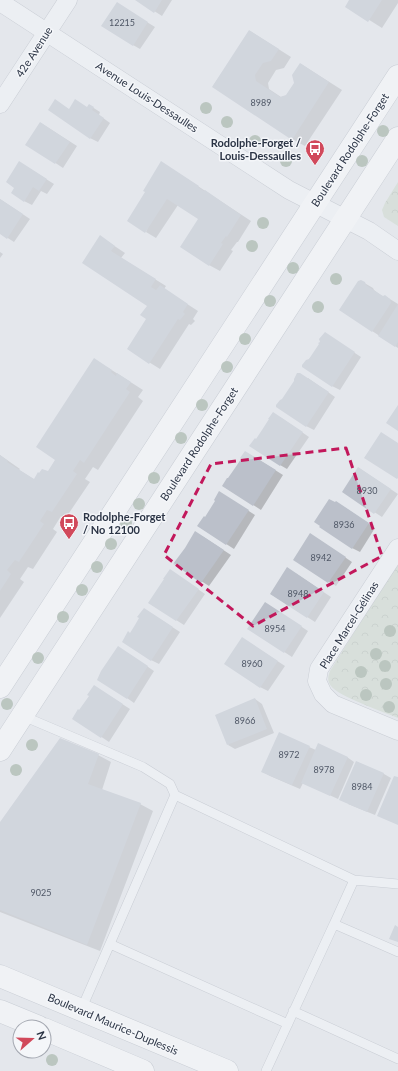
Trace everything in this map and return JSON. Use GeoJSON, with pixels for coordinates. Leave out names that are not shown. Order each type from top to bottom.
{"type":"FeatureCollection","features":[{"type":"Feature","properties":{"kind":"street","name":"42e Avenue"},"geometry":{"type":"LineString","coordinates":[[0,104],[68,0]]}},
{"type":"Feature","properties":{"kind":"street","name":"Avenue Louis-Dessaulles"},"geometry":{"type":"LineString","coordinates":[[0,2],[289,190],[369,231],[398,251]]}},
{"type":"Feature","properties":{"kind":"street","name":"Boulevard Rodolphe-Forget"},"geometry":{"type":"LineString","coordinates":[[0,687],[398,76]]}},
{"type":"Feature","properties":{"kind":"street","name":"Boulevard Rodolphe-Forget"},"geometry":{"type":"LineString","coordinates":[[0,750],[398,138]]}},
{"type":"Feature","properties":{"kind":"street","name":"Place Marcel-Gélinas"},"geometry":{"type":"LineString","coordinates":[[398,548],[319,669],[317,681],[323,694],[333,704],[398,731]]}},
{"type":"Feature","properties":{"kind":"street","name":"Boulevard Maurice-Duplessis"},"geometry":{"type":"LineString","coordinates":[[0,976],[227,1071]]}},
{"type":"Feature","properties":{"kind":"street"},"geometry":{"type":"LineString","coordinates":[[0,1011],[19,1019]]}},
{"type":"Feature","properties":{"kind":"street"},"geometry":{"type":"LineString","coordinates":[[52,1032],[143,1071]]}},
{"type":"Feature","properties":{"kind":"lane"},"geometry":{"type":"LineString","coordinates":[[22,715],[143,767],[170,784],[175,795],[354,880],[398,884]]}},
{"type":"Feature","properties":{"kind":"lane"},"geometry":{"type":"LineString","coordinates":[[81,1010],[175,795]]}},
{"type":"Feature","properties":{"kind":"lane"},"geometry":{"type":"LineString","coordinates":[[266,1071],[354,880]]}},
{"type":"Feature","properties":{"kind":"lane"},"geometry":{"type":"LineString","coordinates":[[334,924],[398,952]]}},
{"type":"Feature","properties":{"kind":"lane"},"geometry":{"type":"LineString","coordinates":[[110,944],[288,1024]]}},
{"type":"Feature","properties":{"kind":"lane"},"geometry":{"type":"LineString","coordinates":[[293,1011],[398,1059]]}},
{"type":"Feature","properties":{"kind":"highlighted area"},"geometry":{"type":"Polygon","coordinates":[[[346,448],[382,556],[253,626],[164,555],[211,464],[346,448]]]}},
{"type":"Feature","properties":{"kind":"green space"},"geometry":{"type":"Polygon","coordinates":[[[398,182],[398,226],[384,217],[382,210],[398,182]]]}},
{"type":"Feature","properties":{"kind":"green space"},"geometry":{"type":"Polygon","coordinates":[[[398,562],[398,718],[362,704],[335,690],[331,686],[328,678],[330,671],[398,562]]]}},
{"type":"Feature","properties":{"kind":"building"},"geometry":{"type":"Polygon","coordinates":[[[135,0],[162,0],[154,13],[135,0]]]}},
{"type":"Feature","properties":{"kind":"building"},"geometry":{"type":"Polygon","coordinates":[[[349,0],[382,0],[368,22],[345,7],[349,0]]]}},
{"type":"Feature","properties":{"kind":"building"},"geometry":{"type":"Polygon","coordinates":[[[117,2],[148,22],[133,46],[101,26],[117,2]]]}},
{"type":"Feature","properties":{"kind":"building"},"geometry":{"type":"Polygon","coordinates":[[[249,30],[279,49],[271,61],[263,63],[255,75],[256,81],[280,97],[286,95],[294,83],[292,75],[300,63],[329,82],[292,140],[212,87],[249,30]]]}},
{"type":"Feature","properties":{"kind":"building"},"geometry":{"type":"Polygon","coordinates":[[[55,99],[69,109],[75,99],[87,107],[89,104],[94,107],[92,110],[104,118],[90,139],[48,110],[55,99]]]}},
{"type":"Feature","properties":{"kind":"building"},"geometry":{"type":"Polygon","coordinates":[[[40,122],[70,142],[55,164],[25,145],[40,122]]]}},
{"type":"Feature","properties":{"kind":"building"},"geometry":{"type":"Polygon","coordinates":[[[19,161],[47,179],[39,191],[33,187],[24,202],[11,193],[14,188],[6,182],[19,161]]]}},
{"type":"Feature","properties":{"kind":"building"},"geometry":{"type":"Polygon","coordinates":[[[161,161],[241,215],[227,237],[226,236],[221,243],[223,244],[209,266],[180,247],[198,219],[167,199],[145,233],[127,221],[145,192],[143,191],[161,161]]]}},
{"type":"Feature","properties":{"kind":"building"},"geometry":{"type":"Polygon","coordinates":[[[0,199],[23,214],[7,239],[0,234],[0,199]]]}},
{"type":"Feature","properties":{"kind":"building"},"geometry":{"type":"Polygon","coordinates":[[[100,235],[115,246],[111,251],[156,279],[151,287],[156,290],[160,285],[188,304],[183,312],[185,314],[180,320],[178,319],[149,364],[127,349],[146,319],[140,315],[147,306],[82,263],[100,235]]]}},
{"type":"Feature","properties":{"kind":"building"},"geometry":{"type":"Polygon","coordinates":[[[361,280],[383,296],[385,295],[390,299],[391,303],[372,332],[339,310],[358,281],[361,280]]]}},
{"type":"Feature","properties":{"kind":"building"},"geometry":{"type":"Polygon","coordinates":[[[398,304],[398,342],[395,347],[378,336],[398,304]]]}},
{"type":"Feature","properties":{"kind":"building"},"geometry":{"type":"Polygon","coordinates":[[[325,332],[355,352],[332,387],[302,367],[319,344],[319,339],[325,332]]]}},
{"type":"Feature","properties":{"kind":"building"},"geometry":{"type":"Polygon","coordinates":[[[94,358],[112,370],[111,372],[116,376],[117,373],[131,382],[126,389],[130,392],[84,463],[80,460],[73,471],[77,474],[52,512],[47,510],[40,521],[44,524],[19,562],[15,560],[7,570],[11,574],[0,591],[0,455],[8,461],[7,462],[34,479],[38,472],[39,473],[42,469],[48,471],[55,460],[36,447],[94,358]]]}},
{"type":"Feature","properties":{"kind":"building"},"geometry":{"type":"Polygon","coordinates":[[[297,373],[300,373],[329,392],[306,427],[276,407],[294,381],[297,373]]]}},
{"type":"Feature","properties":{"kind":"building"},"geometry":{"type":"Polygon","coordinates":[[[398,405],[398,431],[386,423],[398,405]]]}},
{"type":"Feature","properties":{"kind":"building"},"geometry":{"type":"Polygon","coordinates":[[[273,412],[303,432],[280,466],[249,446],[255,438],[256,439],[273,412]]]}},
{"type":"Feature","properties":{"kind":"building"},"geometry":{"type":"Polygon","coordinates":[[[381,432],[398,443],[397,479],[364,458],[381,432]]]}},
{"type":"Feature","properties":{"kind":"building"},"geometry":{"type":"Polygon","coordinates":[[[245,451],[276,470],[253,506],[222,486],[245,451]]]}},
{"type":"Feature","properties":{"kind":"building"},"geometry":{"type":"Polygon","coordinates":[[[358,467],[391,489],[374,514],[342,492],[358,467]]]}},
{"type":"Feature","properties":{"kind":"building"},"geometry":{"type":"Polygon","coordinates":[[[219,491],[249,510],[226,545],[197,526],[204,516],[205,517],[215,501],[214,500],[219,491]]]}},
{"type":"Feature","properties":{"kind":"building"},"geometry":{"type":"Polygon","coordinates":[[[329,499],[335,502],[336,501],[369,523],[352,549],[314,522],[329,499]]]}},
{"type":"Feature","properties":{"kind":"building"},"geometry":{"type":"Polygon","coordinates":[[[195,531],[224,550],[201,583],[173,564],[195,531]]]}},
{"type":"Feature","properties":{"kind":"building"},"geometry":{"type":"Polygon","coordinates":[[[310,533],[346,557],[328,583],[293,560],[310,533]]]}},
{"type":"Feature","properties":{"kind":"building"},"geometry":{"type":"Polygon","coordinates":[[[287,567],[324,592],[307,618],[270,594],[287,567]]]}},
{"type":"Feature","properties":{"kind":"building"},"geometry":{"type":"Polygon","coordinates":[[[170,569],[199,589],[176,621],[148,603],[170,569]]]}},
{"type":"Feature","properties":{"kind":"building"},"geometry":{"type":"Polygon","coordinates":[[[265,602],[302,626],[284,653],[247,629],[265,602]]]}},
{"type":"Feature","properties":{"kind":"building"},"geometry":{"type":"Polygon","coordinates":[[[144,608],[173,627],[151,661],[122,642],[128,631],[130,633],[139,618],[137,617],[144,608]]]}},
{"type":"Feature","properties":{"kind":"building"},"geometry":{"type":"Polygon","coordinates":[[[242,637],[278,661],[260,688],[224,664],[242,637]]]}},
{"type":"Feature","properties":{"kind":"building"},"geometry":{"type":"Polygon","coordinates":[[[118,646],[148,666],[127,699],[97,680],[101,671],[118,646]]]}},
{"type":"Feature","properties":{"kind":"building"},"geometry":{"type":"Polygon","coordinates":[[[94,685],[123,704],[101,738],[72,719],[89,696],[87,695],[94,685]]]}},
{"type":"Feature","properties":{"kind":"building"},"geometry":{"type":"Polygon","coordinates":[[[255,698],[267,729],[227,745],[215,715],[255,698]]]}},
{"type":"Feature","properties":{"kind":"building"},"geometry":{"type":"Polygon","coordinates":[[[279,732],[310,746],[292,785],[261,772],[279,732]]]}},
{"type":"Feature","properties":{"kind":"building"},"geometry":{"type":"Polygon","coordinates":[[[60,738],[99,754],[88,784],[141,803],[87,945],[0,910],[0,822],[60,738]]]}},
{"type":"Feature","properties":{"kind":"building"},"geometry":{"type":"Polygon","coordinates":[[[318,743],[348,757],[330,796],[301,783],[318,743]]]}},
{"type":"Feature","properties":{"kind":"building"},"geometry":{"type":"Polygon","coordinates":[[[356,761],[384,773],[367,812],[339,800],[356,761]]]}},
{"type":"Feature","properties":{"kind":"building"},"geometry":{"type":"Polygon","coordinates":[[[394,776],[398,777],[398,825],[377,816],[394,776]]]}},
{"type":"Feature","properties":{"kind":"building"},"geometry":{"type":"Polygon","coordinates":[[[395,925],[398,927],[398,942],[389,939],[395,925]]]}},
{"type":"Feature","properties":{"kind":"place","name":"Rodolphe-Forget / Louis-Dessaulles"},"geometry":{"type":"Point","coordinates":[315,166]}},
{"type":"Feature","properties":{"kind":"place","name":"Rodolphe-Forget / No 12100"},"geometry":{"type":"Point","coordinates":[69,540]}}]}
